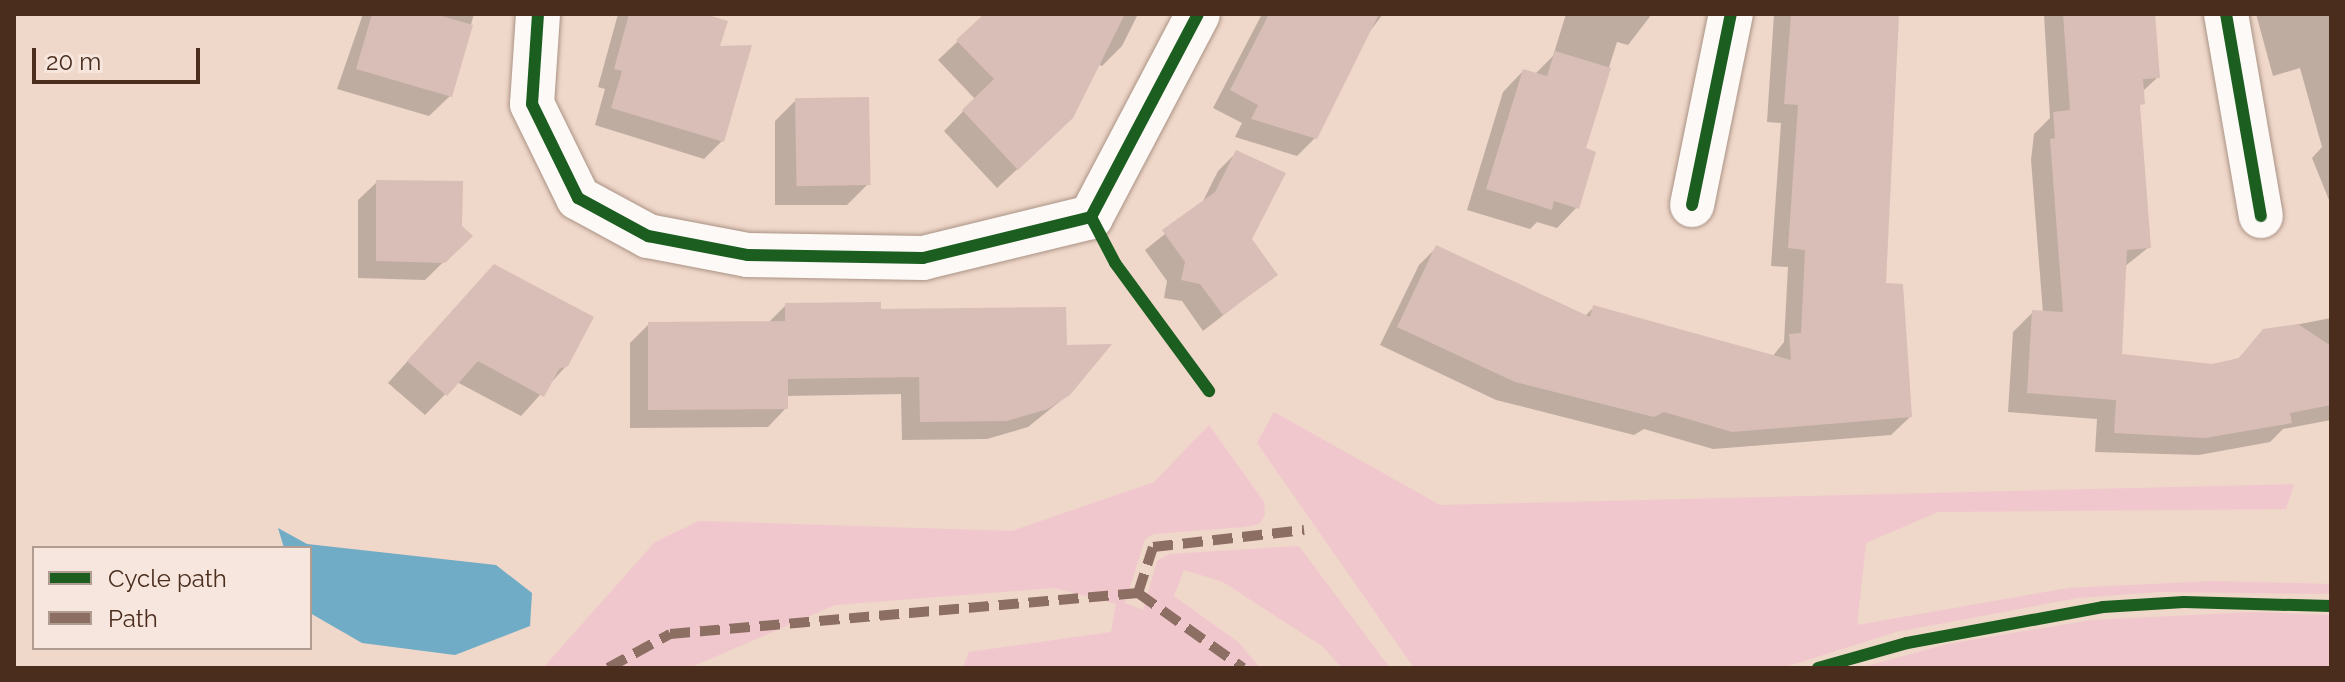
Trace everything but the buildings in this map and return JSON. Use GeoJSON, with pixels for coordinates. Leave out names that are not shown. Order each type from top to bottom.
{"type":"FeatureCollection","features":[{"type":"Feature","properties":{"kind":"street"},"geometry":{"type":"LineString","coordinates":[[538,14],[532,104],[578,198],[648,236],[748,255],[923,258],[1091,217],[1198,14]]}},
{"type":"Feature","properties":{"kind":"street"},"geometry":{"type":"LineString","coordinates":[[1692,205],[1731,14]]}},
{"type":"Feature","properties":{"kind":"street"},"geometry":{"type":"LineString","coordinates":[[2226,14],[2261,216]]}},
{"type":"Feature","properties":{"kind":"shaded area"},"geometry":{"type":"Polygon","coordinates":[[[1274,412],[1440,505],[2294,484],[2286,509],[1938,512],[1866,543],[1857,625],[2068,588],[2213,581],[2331,584],[2331,594],[2158,592],[2078,598],[1896,632],[1782,668],[1414,668],[1257,443],[1274,412]]]}},
{"type":"Feature","properties":{"kind":"shaded area"},"geometry":{"type":"Polygon","coordinates":[[[1209,425],[1264,502],[1265,515],[1259,524],[1244,527],[1154,534],[1145,539],[1125,603],[1143,610],[1157,561],[1169,554],[1299,546],[1390,668],[1342,668],[1322,646],[1223,582],[1184,570],[1174,596],[1238,642],[1260,668],[963,668],[969,652],[1111,632],[1116,604],[1055,588],[835,605],[689,668],[543,668],[655,542],[699,521],[1012,531],[1154,482],[1209,425]]]}},
{"type":"Feature","properties":{"kind":"shaded area"},"geometry":{"type":"Polygon","coordinates":[[[2254,612],[2331,615],[2331,668],[1859,668],[1948,644],[2091,620],[2254,612]]]}},
{"type":"Feature","properties":{"kind":"water"},"geometry":{"type":"Polygon","coordinates":[[[278,528],[307,544],[496,565],[532,593],[530,626],[455,655],[362,643],[312,614],[312,546],[283,546],[278,528]]]}},
{"type":"Feature","properties":{"kind":"marked path"},"geometry":{"type":"LineString","coordinates":[[1138,593],[1153,547],[1304,530]]}},
{"type":"Feature","properties":{"kind":"marked path"},"geometry":{"type":"LineString","coordinates":[[608,668],[670,634],[1138,593],[1243,668]]}},
{"type":"Feature","properties":{"kind":"cycle path"},"geometry":{"type":"LineString","coordinates":[[538,14],[532,104],[578,198],[648,236],[748,255],[923,258],[1091,217],[1198,14]]}},
{"type":"Feature","properties":{"kind":"cycle path"},"geometry":{"type":"LineString","coordinates":[[1692,205],[1731,14]]}},
{"type":"Feature","properties":{"kind":"cycle path"},"geometry":{"type":"LineString","coordinates":[[2226,14],[2261,216]]}},
{"type":"Feature","properties":{"kind":"cycle path"},"geometry":{"type":"LineString","coordinates":[[1091,217],[1115,263],[1209,391]]}},
{"type":"Feature","properties":{"kind":"cycle path"},"geometry":{"type":"LineString","coordinates":[[1818,668],[1907,643],[2103,607],[2184,602],[2331,606]]}}]}
